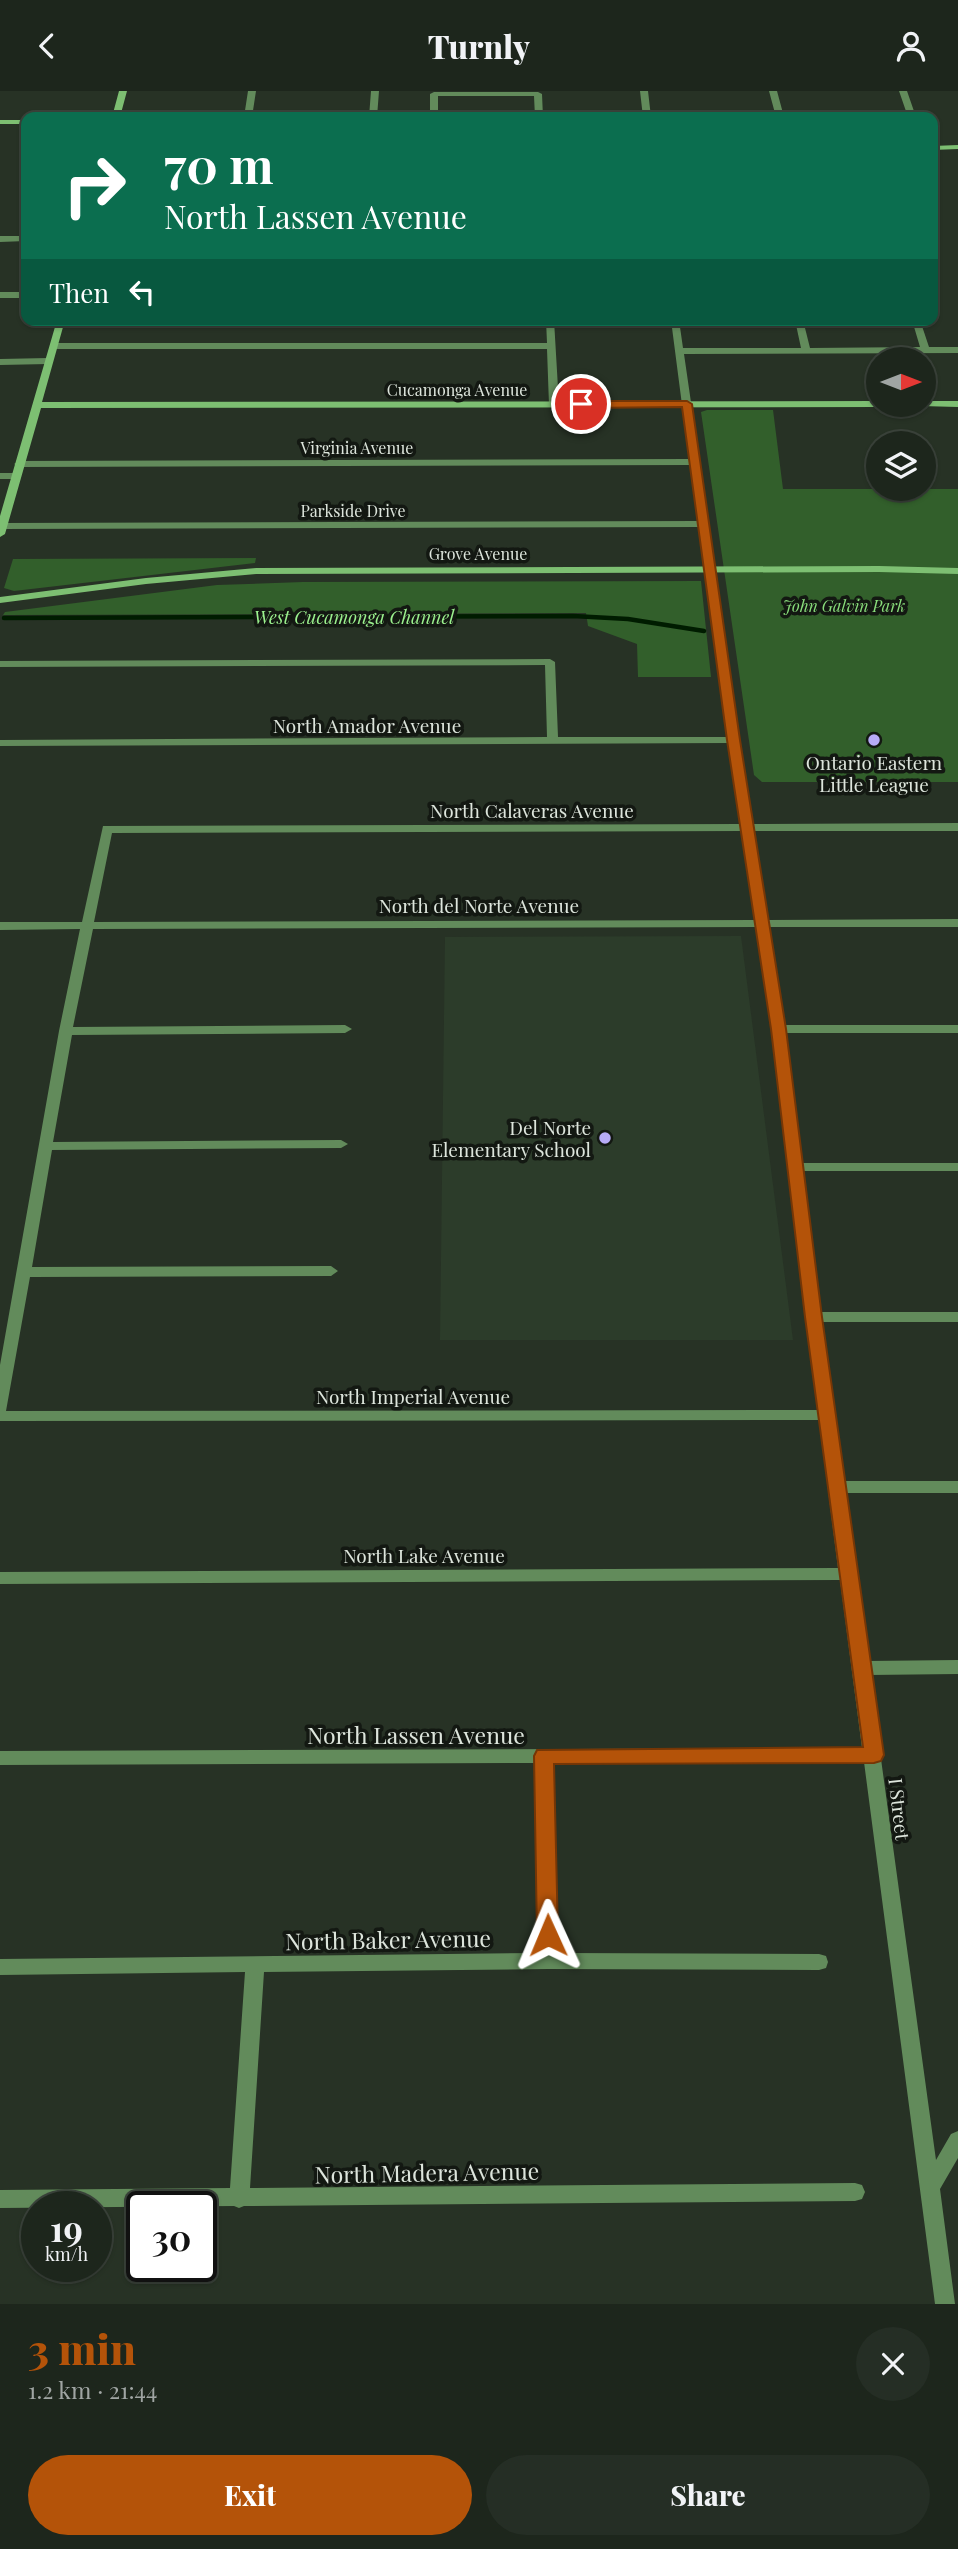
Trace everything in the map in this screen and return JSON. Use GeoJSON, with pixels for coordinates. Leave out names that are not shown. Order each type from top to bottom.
{"type":"FeatureCollection","features":[{"type":"Feature","properties":{"kind":"street"},"geometry":{"type":"LineString","coordinates":[[117,112],[123,91]]}},
{"type":"Feature","properties":{"kind":"street"},"geometry":{"type":"LineString","coordinates":[[249,112],[252,91]]}},
{"type":"Feature","properties":{"kind":"street"},"geometry":{"type":"LineString","coordinates":[[373,112],[375,91]]}},
{"type":"Feature","properties":{"kind":"street"},"geometry":{"type":"LineString","coordinates":[[644,91],[646,112]]}},
{"type":"Feature","properties":{"kind":"street"},"geometry":{"type":"LineString","coordinates":[[774,91],[779,112]]}},
{"type":"Feature","properties":{"kind":"street"},"geometry":{"type":"LineString","coordinates":[[903,91],[910,112]]}},
{"type":"Feature","properties":{"kind":"street"},"geometry":{"type":"LineString","coordinates":[[434,112],[434,94],[538,94],[539,112]]}},
{"type":"Feature","properties":{"kind":"street"},"geometry":{"type":"LineString","coordinates":[[0,122],[21,122]]}},
{"type":"Feature","properties":{"kind":"street"},"geometry":{"type":"LineString","coordinates":[[938,148],[958,148]]}},
{"type":"Feature","properties":{"kind":"street"},"geometry":{"type":"LineString","coordinates":[[0,239],[21,239]]}},
{"type":"Feature","properties":{"kind":"street"},"geometry":{"type":"LineString","coordinates":[[0,295],[21,295]]}},
{"type":"Feature","properties":{"kind":"street"},"geometry":{"type":"LineString","coordinates":[[1,530],[59,326]]}},
{"type":"Feature","properties":{"kind":"street"},"geometry":{"type":"LineString","coordinates":[[550,326],[554,405]]}},
{"type":"Feature","properties":{"kind":"street","name":"I Street"},"geometry":{"type":"LineString","coordinates":[[676,326],[733,740],[779,1029],[813,1317],[874,1755],[945,2304]]}},
{"type":"Feature","properties":{"kind":"street"},"geometry":{"type":"LineString","coordinates":[[800,326],[806,350]]}},
{"type":"Feature","properties":{"kind":"street"},"geometry":{"type":"LineString","coordinates":[[918,326],[924,347]]}},
{"type":"Feature","properties":{"kind":"street"},"geometry":{"type":"LineString","coordinates":[[54,346],[551,345]]}},
{"type":"Feature","properties":{"kind":"street"},"geometry":{"type":"LineString","coordinates":[[679,351],[866,350]]}},
{"type":"Feature","properties":{"kind":"street"},"geometry":{"type":"LineString","coordinates":[[936,350],[958,350]]}},
{"type":"Feature","properties":{"kind":"street"},"geometry":{"type":"LineString","coordinates":[[0,362],[48,361]]}},
{"type":"Feature","properties":{"kind":"street","name":"Cucamonga Avenue"},"geometry":{"type":"LineString","coordinates":[[35,405],[866,404]]}},
{"type":"Feature","properties":{"kind":"street"},"geometry":{"type":"LineString","coordinates":[[936,404],[958,404]]}},
{"type":"Feature","properties":{"kind":"street","name":"Virginia Avenue"},"geometry":{"type":"LineString","coordinates":[[19,464],[695,462]]}},
{"type":"Feature","properties":{"kind":"street"},"geometry":{"type":"LineString","coordinates":[[0,476],[16,476]]}},
{"type":"Feature","properties":{"kind":"street","name":"Parkside Drive"},"geometry":{"type":"LineString","coordinates":[[1,530],[705,524]]}},
{"type":"Feature","properties":{"kind":"street","name":"Grove Avenue"},"geometry":{"type":"LineString","coordinates":[[0,600],[146,581],[256,571],[958,571]]}},
{"type":"Feature","properties":{"kind":"street"},"geometry":{"type":"LineString","coordinates":[[0,664],[550,662],[553,742]]}},
{"type":"Feature","properties":{"kind":"street","name":"North Amador Avenue"},"geometry":{"type":"LineString","coordinates":[[0,743],[733,740]]}},
{"type":"Feature","properties":{"kind":"street","name":"North Calaveras Avenue"},"geometry":{"type":"LineString","coordinates":[[89,926],[107,829],[958,827]]}},
{"type":"Feature","properties":{"kind":"street","name":"North del Norte Avenue"},"geometry":{"type":"LineString","coordinates":[[0,926],[958,923]]}},
{"type":"Feature","properties":{"kind":"street"},"geometry":{"type":"LineString","coordinates":[[0,1408],[66,1031],[89,926]]}},
{"type":"Feature","properties":{"kind":"street"},"geometry":{"type":"LineString","coordinates":[[66,1031],[345,1029]]}},
{"type":"Feature","properties":{"kind":"street"},"geometry":{"type":"LineString","coordinates":[[779,1029],[958,1029]]}},
{"type":"Feature","properties":{"kind":"street"},"geometry":{"type":"LineString","coordinates":[[46,1146],[341,1144]]}},
{"type":"Feature","properties":{"kind":"street"},"geometry":{"type":"LineString","coordinates":[[795,1167],[958,1167]]}},
{"type":"Feature","properties":{"kind":"street"},"geometry":{"type":"LineString","coordinates":[[25,1272],[331,1271]]}},
{"type":"Feature","properties":{"kind":"street"},"geometry":{"type":"LineString","coordinates":[[813,1317],[958,1317]]}},
{"type":"Feature","properties":{"kind":"street","name":"North Imperial Avenue"},"geometry":{"type":"LineString","coordinates":[[0,1416],[827,1415]]}},
{"type":"Feature","properties":{"kind":"street"},"geometry":{"type":"LineString","coordinates":[[836,1487],[958,1487]]}},
{"type":"Feature","properties":{"kind":"street","name":"North Lake Avenue"},"geometry":{"type":"LineString","coordinates":[[0,1577],[848,1574]]}},
{"type":"Feature","properties":{"kind":"street"},"geometry":{"type":"LineString","coordinates":[[861,1668],[958,1667]]}},
{"type":"Feature","properties":{"kind":"street","name":"North Lassen Avenue"},"geometry":{"type":"LineString","coordinates":[[0,1758],[874,1755]]}},
{"type":"Feature","properties":{"kind":"street"},"geometry":{"type":"LineString","coordinates":[[544,1756],[548,1961]]}},
{"type":"Feature","properties":{"kind":"street","name":"North Baker Avenue"},"geometry":{"type":"LineString","coordinates":[[0,1967],[548,1961],[819,1962]]}},
{"type":"Feature","properties":{"kind":"street"},"geometry":{"type":"LineString","coordinates":[[239,2199],[255,1965]]}},
{"type":"Feature","properties":{"kind":"street"},"geometry":{"type":"LineString","coordinates":[[929,2189],[958,2140]]}},
{"type":"Feature","properties":{"kind":"street","name":"North Madera Avenue"},"geometry":{"type":"LineString","coordinates":[[0,2199],[855,2192]]}},
{"type":"Feature","properties":{"kind":"shaded area","name":"Del Norte Elementary School"},"geometry":{"type":"Polygon","coordinates":[[[741,936],[793,1340],[440,1340],[445,937],[741,936]]]}},
{"type":"Feature","properties":{"kind":"green space","name":"John Galvin Park"},"geometry":{"type":"Polygon","coordinates":[[[773,410],[783,489],[866,489],[866,501],[936,501],[936,489],[958,489],[958,782],[762,782],[754,775],[701,412],[773,410]]]}},
{"type":"Feature","properties":{"kind":"green space"},"geometry":{"type":"Polygon","coordinates":[[[256,558],[255,563],[14,591],[4,588],[13,559],[256,558]]]}},
{"type":"Feature","properties":{"kind":"green space"},"geometry":{"type":"Polygon","coordinates":[[[701,581],[711,677],[638,677],[637,644],[588,626],[586,613],[3,615],[5,612],[217,585],[303,582],[701,581]]]}},
{"type":"Feature","properties":{"kind":"waterway","name":"West Cucamonga Channel"},"geometry":{"type":"LineString","coordinates":[[4,618],[573,616],[628,619],[704,631]]}},
{"type":"Feature","properties":{"kind":"place","name":"Ontario Eastern Little League"},"geometry":{"type":"Point","coordinates":[874,740]}},
{"type":"Feature","properties":{"kind":"place","name":"Del Norte Elementary School"},"geometry":{"type":"Point","coordinates":[605,1138]}},
{"type":"Feature","properties":{"kind":"route"},"geometry":{"type":"LineString","coordinates":[[548,1935],[544,1756],[874,1755],[813,1317],[779,1029],[733,740],[687,404],[581,404]]}}]}
